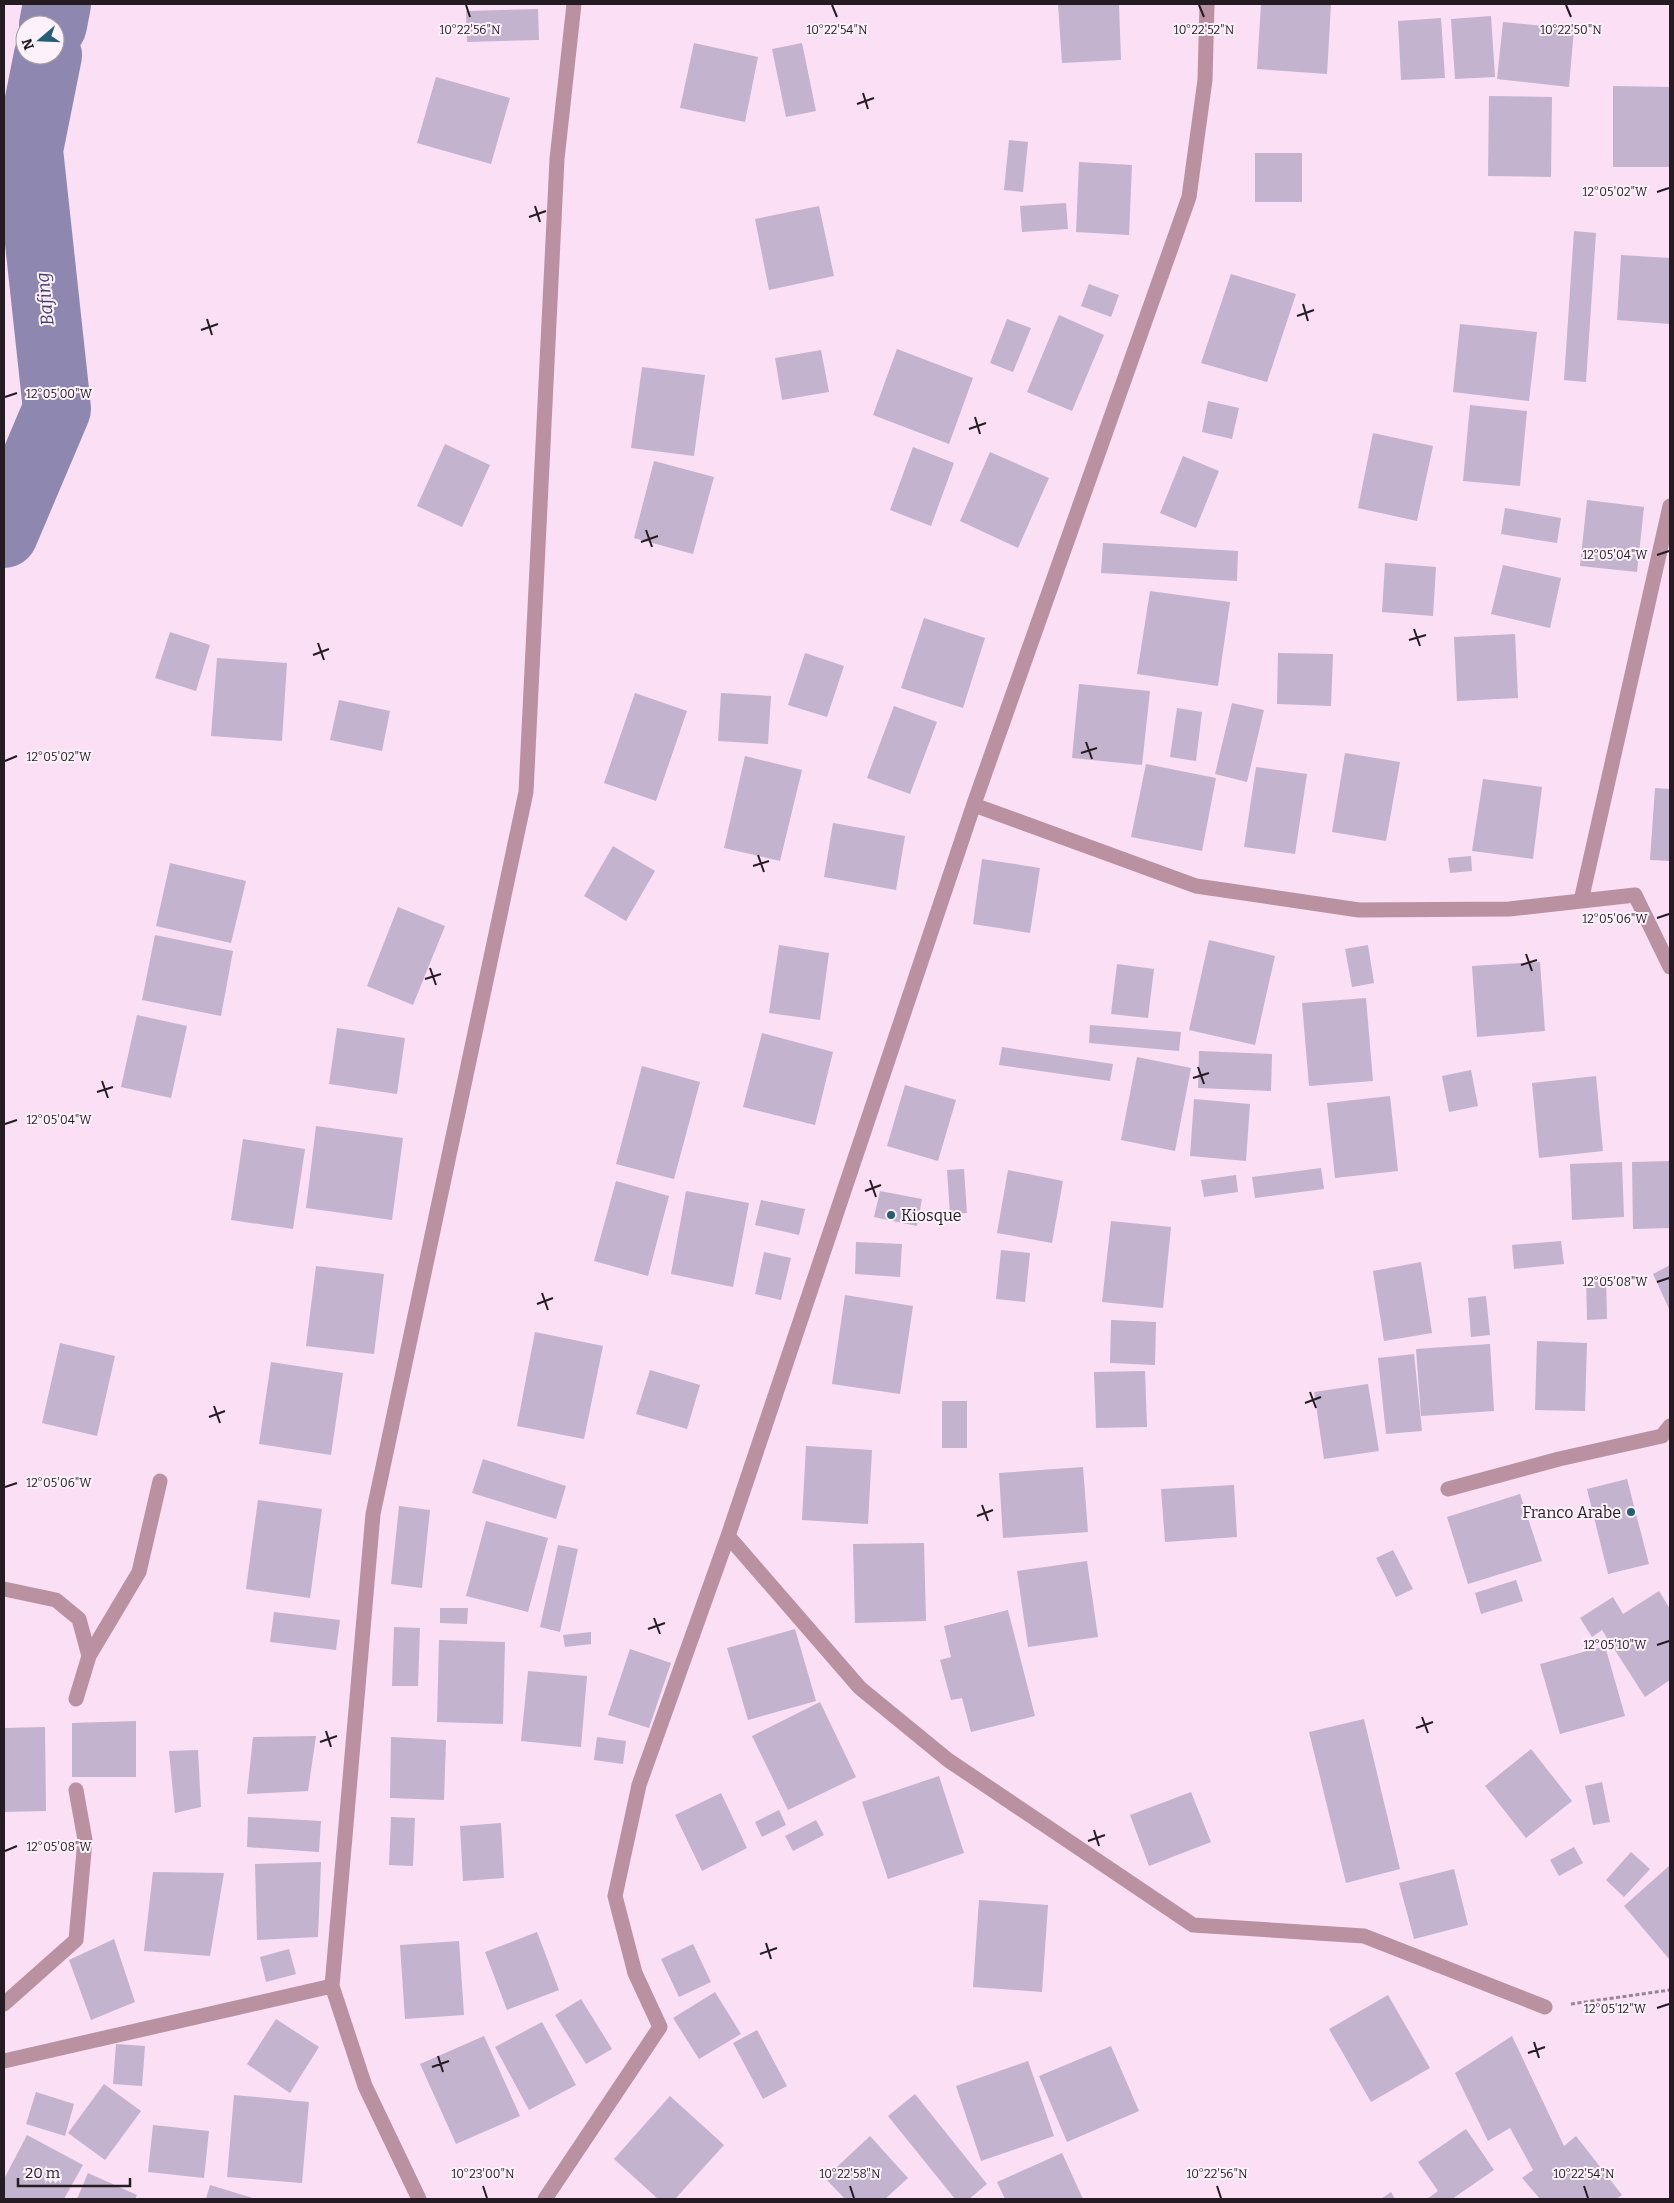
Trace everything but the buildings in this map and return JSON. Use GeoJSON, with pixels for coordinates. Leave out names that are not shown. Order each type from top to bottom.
{"type":"FeatureCollection","features":[{"type":"Feature","properties":{"kind":"street"},"geometry":{"type":"LineString","coordinates":[[419,2199],[365,2086],[332,1986],[373,1514],[526,792],[557,159],[574,4]]}},
{"type":"Feature","properties":{"kind":"street"},"geometry":{"type":"LineString","coordinates":[[544,2199],[660,2028],[635,1973],[615,1896],[639,1785],[728,1536],[974,805],[1189,197],[1205,80],[1207,4]]}},
{"type":"Feature","properties":{"kind":"street"},"geometry":{"type":"LineString","coordinates":[[1582,901],[1670,506]]}},
{"type":"Feature","properties":{"kind":"street"},"geometry":{"type":"LineString","coordinates":[[974,805],[1196,886],[1359,910],[1509,909],[1636,895],[1670,967]]}},
{"type":"Feature","properties":{"kind":"street"},"geometry":{"type":"LineString","coordinates":[[1448,1489],[1559,1459],[1662,1436],[1670,1426]]}},
{"type":"Feature","properties":{"kind":"street"},"geometry":{"type":"LineString","coordinates":[[76,1699],[89,1656],[139,1572],[160,1481]]}},
{"type":"Feature","properties":{"kind":"street"},"geometry":{"type":"LineString","coordinates":[[728,1536],[860,1688],[948,1760],[1193,1925],[1364,1936],[1545,2007]]}},
{"type":"Feature","properties":{"kind":"street"},"geometry":{"type":"LineString","coordinates":[[4,1589],[56,1600],[79,1619],[89,1656]]}},
{"type":"Feature","properties":{"kind":"street"},"geometry":{"type":"LineString","coordinates":[[4,2004],[76,1940],[85,1840],[76,1790]]}},
{"type":"Feature","properties":{"kind":"street"},"geometry":{"type":"LineString","coordinates":[[4,2061],[332,1986]]}},
{"type":"Feature","properties":{"kind":"path"},"geometry":{"type":"LineString","coordinates":[[1545,2007],[1670,1990]]}},
{"type":"Feature","properties":{"kind":"waterway","name":"Bafing"},"geometry":{"type":"LineString","coordinates":[[55,15],[57,4]]}},
{"type":"Feature","properties":{"kind":"waterway","name":"Bafing"},"geometry":{"type":"LineString","coordinates":[[4,534],[57,409],[29,150],[46,65]]}},
{"type":"Feature","properties":{"kind":"place","name":"Kiosque"},"geometry":{"type":"Point","coordinates":[891,1215]}},
{"type":"Feature","properties":{"kind":"place","name":"Franco Arabe"},"geometry":{"type":"Point","coordinates":[1631,1512]}}]}
